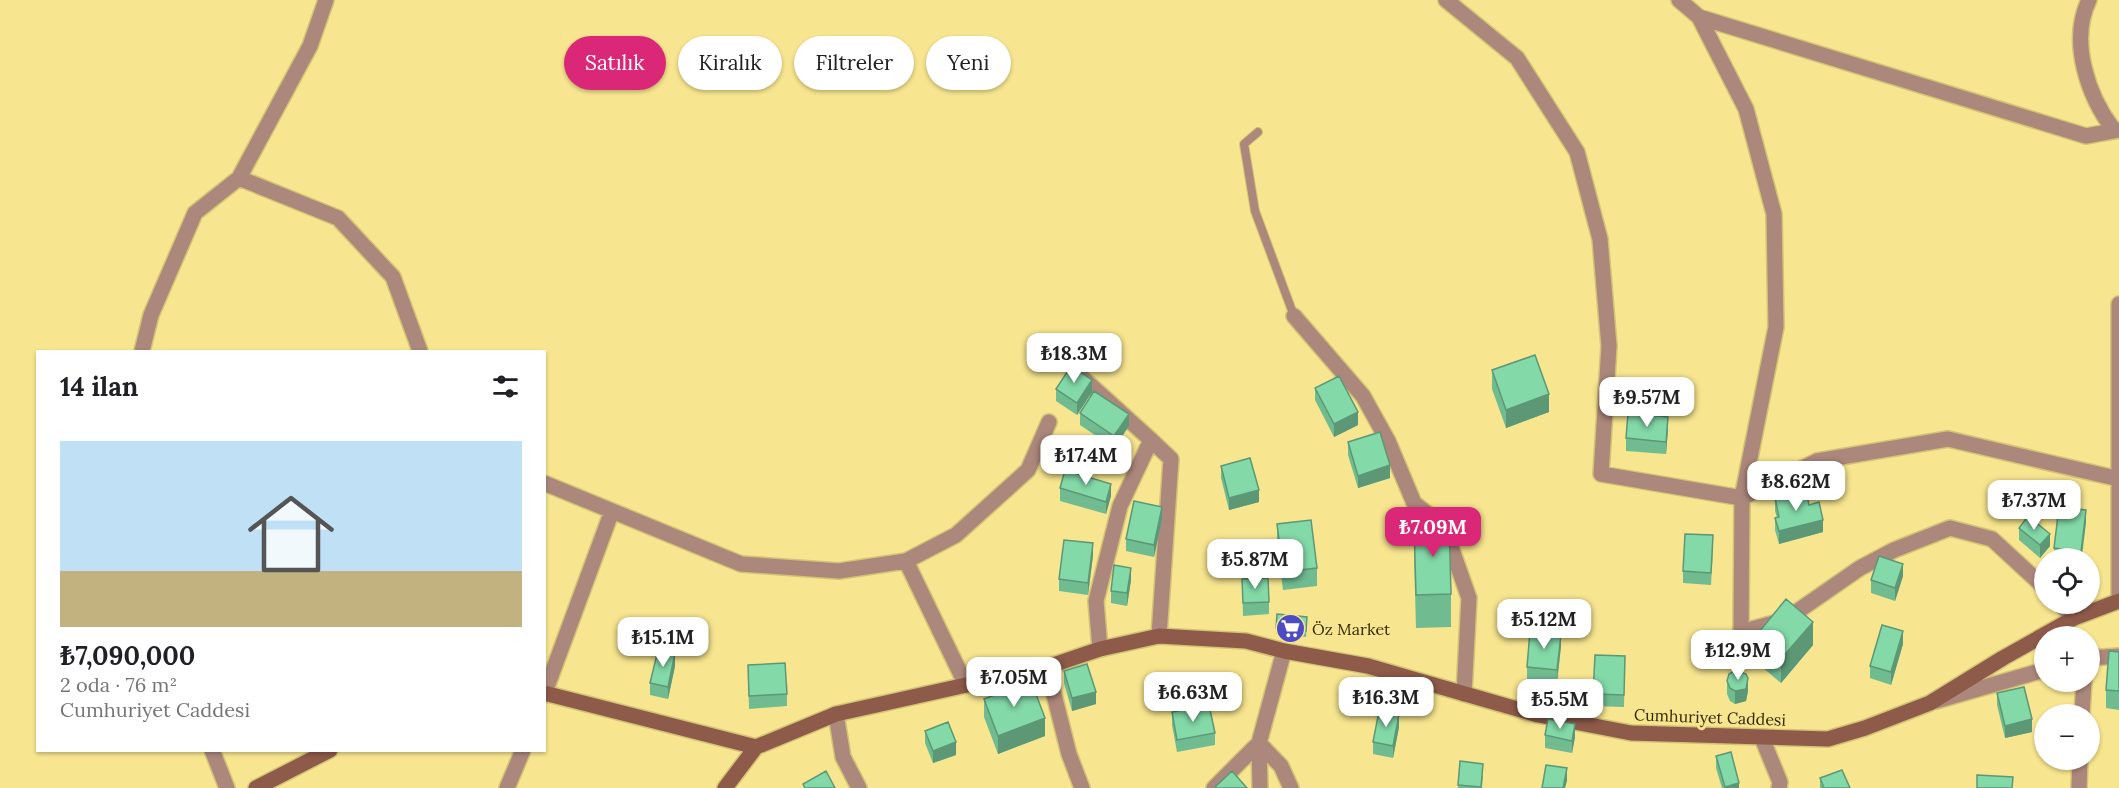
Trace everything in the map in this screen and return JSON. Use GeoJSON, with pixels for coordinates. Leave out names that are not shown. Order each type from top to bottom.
{"type":"FeatureCollection","features":[{"type":"Feature","properties":{"kind":"street"},"geometry":{"type":"LineString","coordinates":[[142,350],[151,315],[195,213],[239,178],[310,46],[326,0]]}},
{"type":"Feature","properties":{"kind":"street"},"geometry":{"type":"LineString","coordinates":[[1446,0],[1517,58],[1577,152],[1600,239],[1609,346],[1601,474],[1742,498],[1817,461],[1948,439],[2119,479]]}},
{"type":"Feature","properties":{"kind":"street"},"geometry":{"type":"LineString","coordinates":[[1679,0],[1700,18],[1746,109],[1774,214],[1776,327],[1742,498],[1741,632],[1785,620],[1860,568],[1894,550],[1950,528],[1992,539],[2034,578]]}},
{"type":"Feature","properties":{"kind":"street"},"geometry":{"type":"LineString","coordinates":[[2089,0],[2082,15],[2081,52],[2099,110],[2117,130]]}},
{"type":"Feature","properties":{"kind":"street"},"geometry":{"type":"LineString","coordinates":[[1700,18],[2086,136],[2117,130]]}},
{"type":"Feature","properties":{"kind":"street"},"geometry":{"type":"LineString","coordinates":[[239,178],[338,218],[393,277],[420,350]]}},
{"type":"Feature","properties":{"kind":"street"},"geometry":{"type":"LineString","coordinates":[[2119,304],[2119,601]]}},
{"type":"Feature","properties":{"kind":"street"},"geometry":{"type":"LineString","coordinates":[[1294,316],[1363,396],[1388,441],[1414,503],[1444,527],[1469,598],[1464,694]]}},
{"type":"Feature","properties":{"kind":"street"},"geometry":{"type":"LineString","coordinates":[[1074,370],[1171,459],[1159,636]]}},
{"type":"Feature","properties":{"kind":"street"},"geometry":{"type":"LineString","coordinates":[[546,484],[741,564],[839,571],[906,561],[957,535],[1028,470],[1049,422]]}},
{"type":"Feature","properties":{"kind":"street"},"geometry":{"type":"LineString","coordinates":[[1100,649],[1096,602],[1120,506],[1152,440]]}},
{"type":"Feature","properties":{"kind":"street"},"geometry":{"type":"LineString","coordinates":[[546,691],[612,511]]}},
{"type":"Feature","properties":{"kind":"street"},"geometry":{"type":"LineString","coordinates":[[906,561],[966,686]]}},
{"type":"Feature","properties":{"kind":"street","name":"Cumhuriyet Caddesi"},"geometry":{"type":"LineString","coordinates":[[756,747],[836,714],[1047,667],[1100,649],[1159,636],[1246,641],[1284,651],[1368,666],[1538,715],[1631,733],[1828,739],[1865,728],[1930,703],[2074,618],[2119,601]]}},
{"type":"Feature","properties":{"kind":"street"},"geometry":{"type":"LineString","coordinates":[[2070,614],[2074,618]]}},
{"type":"Feature","properties":{"kind":"street"},"geometry":{"type":"LineString","coordinates":[[1260,788],[1259,743],[1284,651]]}},
{"type":"Feature","properties":{"kind":"street"},"geometry":{"type":"LineString","coordinates":[[2100,657],[2119,656]]}},
{"type":"Feature","properties":{"kind":"street"},"geometry":{"type":"LineString","coordinates":[[1047,667],[1070,754],[1082,788]]}},
{"type":"Feature","properties":{"kind":"street"},"geometry":{"type":"LineString","coordinates":[[1930,703],[2034,673]]}},
{"type":"Feature","properties":{"kind":"street"},"geometry":{"type":"LineString","coordinates":[[546,694],[756,747],[725,788]]}},
{"type":"Feature","properties":{"kind":"street"},"geometry":{"type":"LineString","coordinates":[[836,714],[843,757],[859,788]]}},
{"type":"Feature","properties":{"kind":"street"},"geometry":{"type":"LineString","coordinates":[[1762,738],[1780,782],[1779,788]]}},
{"type":"Feature","properties":{"kind":"street"},"geometry":{"type":"LineString","coordinates":[[1214,788],[1259,743]]}},
{"type":"Feature","properties":{"kind":"street"},"geometry":{"type":"LineString","coordinates":[[1259,743],[1281,766],[1291,788]]}},
{"type":"Feature","properties":{"kind":"street"},"geometry":{"type":"LineString","coordinates":[[213,752],[227,788]]}},
{"type":"Feature","properties":{"kind":"street"},"geometry":{"type":"LineString","coordinates":[[256,788],[326,752]]}},
{"type":"Feature","properties":{"kind":"street"},"geometry":{"type":"LineString","coordinates":[[507,788],[522,752]]}},
{"type":"Feature","properties":{"kind":"street"},"geometry":{"type":"LineString","coordinates":[[2079,788],[2080,770]]}},
{"type":"Feature","properties":{"kind":"lane"},"geometry":{"type":"LineString","coordinates":[[1258,132],[1244,144],[1255,211],[1294,316]]}},
{"type":"Feature","properties":{"kind":"building"},"geometry":{"type":"Polygon","coordinates":[[[1535,355],[1549,394],[1506,410],[1492,370],[1535,355]]]}},
{"type":"Feature","properties":{"kind":"building"},"geometry":{"type":"Polygon","coordinates":[[[1071,366],[1092,380],[1077,403],[1056,389],[1071,366]]]}},
{"type":"Feature","properties":{"kind":"building"},"geometry":{"type":"Polygon","coordinates":[[[1339,376],[1358,412],[1334,424],[1315,388],[1339,376]]]}},
{"type":"Feature","properties":{"kind":"building"},"geometry":{"type":"Polygon","coordinates":[[[1094,391],[1129,414],[1114,436],[1080,413],[1094,391]]]}},
{"type":"Feature","properties":{"kind":"building"},"geometry":{"type":"Polygon","coordinates":[[[1628,413],[1668,417],[1666,442],[1626,438],[1628,413]]]}},
{"type":"Feature","properties":{"kind":"building"},"geometry":{"type":"Polygon","coordinates":[[[1380,432],[1390,465],[1358,476],[1348,442],[1380,432]]]}},
{"type":"Feature","properties":{"kind":"building"},"geometry":{"type":"Polygon","coordinates":[[[1250,458],[1259,490],[1229,498],[1221,466],[1250,458]]]}},
{"type":"Feature","properties":{"kind":"building"},"geometry":{"type":"Polygon","coordinates":[[[1065,470],[1111,484],[1106,502],[1060,488],[1065,470]]]}},
{"type":"Feature","properties":{"kind":"building"},"geometry":{"type":"Polygon","coordinates":[[[1792,494],[1793,499],[1807,495],[1809,505],[1819,502],[1823,520],[1779,531],[1775,518],[1779,517],[1775,498],[1792,494]]]}},
{"type":"Feature","properties":{"kind":"building"},"geometry":{"type":"Polygon","coordinates":[[[1134,501],[1162,507],[1154,545],[1126,539],[1134,501]]]}},
{"type":"Feature","properties":{"kind":"building"},"geometry":{"type":"Polygon","coordinates":[[[2059,507],[2086,510],[2081,548],[2054,548],[2059,507]]]}},
{"type":"Feature","properties":{"kind":"building"},"geometry":{"type":"Polygon","coordinates":[[[2028,516],[2050,534],[2040,545],[2019,528],[2028,516]]]}},
{"type":"Feature","properties":{"kind":"building"},"geometry":{"type":"Polygon","coordinates":[[[1311,520],[1317,568],[1283,572],[1277,524],[1311,520]]]}},
{"type":"Feature","properties":{"kind":"building"},"geometry":{"type":"Polygon","coordinates":[[[1449,521],[1451,594],[1416,595],[1414,522],[1449,521]]]}},
{"type":"Feature","properties":{"kind":"building"},"geometry":{"type":"Polygon","coordinates":[[[1685,534],[1713,535],[1711,573],[1683,571],[1685,534]]]}},
{"type":"Feature","properties":{"kind":"building"},"geometry":{"type":"Polygon","coordinates":[[[1064,540],[1093,543],[1088,583],[1059,579],[1064,540]]]}},
{"type":"Feature","properties":{"kind":"building"},"geometry":{"type":"Polygon","coordinates":[[[1879,556],[1903,564],[1895,588],[1871,580],[1879,556]]]}},
{"type":"Feature","properties":{"kind":"building"},"geometry":{"type":"Polygon","coordinates":[[[1114,565],[1131,568],[1127,593],[1111,591],[1114,565]]]}},
{"type":"Feature","properties":{"kind":"building"},"geometry":{"type":"Polygon","coordinates":[[[1268,578],[1269,602],[1243,603],[1242,579],[1268,578]]]}},
{"type":"Feature","properties":{"kind":"building"},"geometry":{"type":"Polygon","coordinates":[[[1786,599],[1813,622],[1781,659],[1755,637],[1786,599]]]}},
{"type":"Feature","properties":{"kind":"building"},"geometry":{"type":"Polygon","coordinates":[[[1277,614],[1307,617],[1306,631],[1276,628],[1277,614]]]}},
{"type":"Feature","properties":{"kind":"building"},"geometry":{"type":"Polygon","coordinates":[[[1882,625],[1903,631],[1891,672],[1870,666],[1882,625]]]}},
{"type":"Feature","properties":{"kind":"building"},"geometry":{"type":"Polygon","coordinates":[[[1530,631],[1561,634],[1557,670],[1527,667],[1530,631]]]}},
{"type":"Feature","properties":{"kind":"building"},"geometry":{"type":"Polygon","coordinates":[[[658,650],[675,653],[668,687],[650,683],[658,650]]]}},
{"type":"Feature","properties":{"kind":"building"},"geometry":{"type":"Polygon","coordinates":[[[2109,651],[2119,652],[2119,691],[2106,690],[2109,651]]]}},
{"type":"Feature","properties":{"kind":"building"},"geometry":{"type":"Polygon","coordinates":[[[1595,655],[1625,656],[1624,695],[1593,694],[1595,655]]]}},
{"type":"Feature","properties":{"kind":"building"},"geometry":{"type":"Polygon","coordinates":[[[785,663],[787,694],[749,696],[748,665],[785,663]]]}},
{"type":"Feature","properties":{"kind":"building"},"geometry":{"type":"Polygon","coordinates":[[[1087,664],[1096,692],[1072,698],[1064,671],[1087,664]]]}},
{"type":"Feature","properties":{"kind":"building"},"geometry":{"type":"Polygon","coordinates":[[[1736,670],[1746,674],[1748,678],[1746,689],[1735,691],[1730,688],[1727,681],[1729,674],[1736,670]]]}},
{"type":"Feature","properties":{"kind":"building"},"geometry":{"type":"Polygon","coordinates":[[[1031,681],[1045,718],[998,736],[984,699],[1031,681]]]}},
{"type":"Feature","properties":{"kind":"building"},"geometry":{"type":"Polygon","coordinates":[[[2024,687],[2032,719],[2005,726],[1997,693],[2024,687]]]}},
{"type":"Feature","properties":{"kind":"building"},"geometry":{"type":"Polygon","coordinates":[[[1209,705],[1215,733],[1177,740],[1172,712],[1209,705]]]}},
{"type":"Feature","properties":{"kind":"building"},"geometry":{"type":"Polygon","coordinates":[[[1379,711],[1399,714],[1393,746],[1373,742],[1379,711]]]}},
{"type":"Feature","properties":{"kind":"building"},"geometry":{"type":"Polygon","coordinates":[[[1548,719],[1575,724],[1572,741],[1545,735],[1548,719]]]}},
{"type":"Feature","properties":{"kind":"building"},"geometry":{"type":"Polygon","coordinates":[[[948,722],[956,742],[933,751],[925,731],[948,722]]]}},
{"type":"Feature","properties":{"kind":"building"},"geometry":{"type":"Polygon","coordinates":[[[1731,752],[1739,783],[1725,787],[1716,756],[1731,752]]]}},
{"type":"Feature","properties":{"kind":"building"},"geometry":{"type":"Polygon","coordinates":[[[1460,761],[1483,764],[1481,787],[1458,785],[1460,761]]]}},
{"type":"Feature","properties":{"kind":"building"},"geometry":{"type":"Polygon","coordinates":[[[1546,765],[1567,768],[1563,788],[1542,788],[1546,765]]]}},
{"type":"Feature","properties":{"kind":"building"},"geometry":{"type":"Polygon","coordinates":[[[1842,770],[1850,788],[1824,788],[1820,778],[1842,770]]]}},
{"type":"Feature","properties":{"kind":"building"},"geometry":{"type":"Polygon","coordinates":[[[826,771],[835,788],[805,788],[803,784],[826,771]]]}},
{"type":"Feature","properties":{"kind":"building"},"geometry":{"type":"Polygon","coordinates":[[[1232,771],[1247,788],[1214,788],[1232,771]]]}},
{"type":"Feature","properties":{"kind":"building"},"geometry":{"type":"Polygon","coordinates":[[[1977,775],[2013,777],[2012,788],[1977,788],[1977,775]]]}},
{"type":"Feature","properties":{"kind":"place","name":"Öz Market"},"geometry":{"type":"Point","coordinates":[1291,629]}}]}
